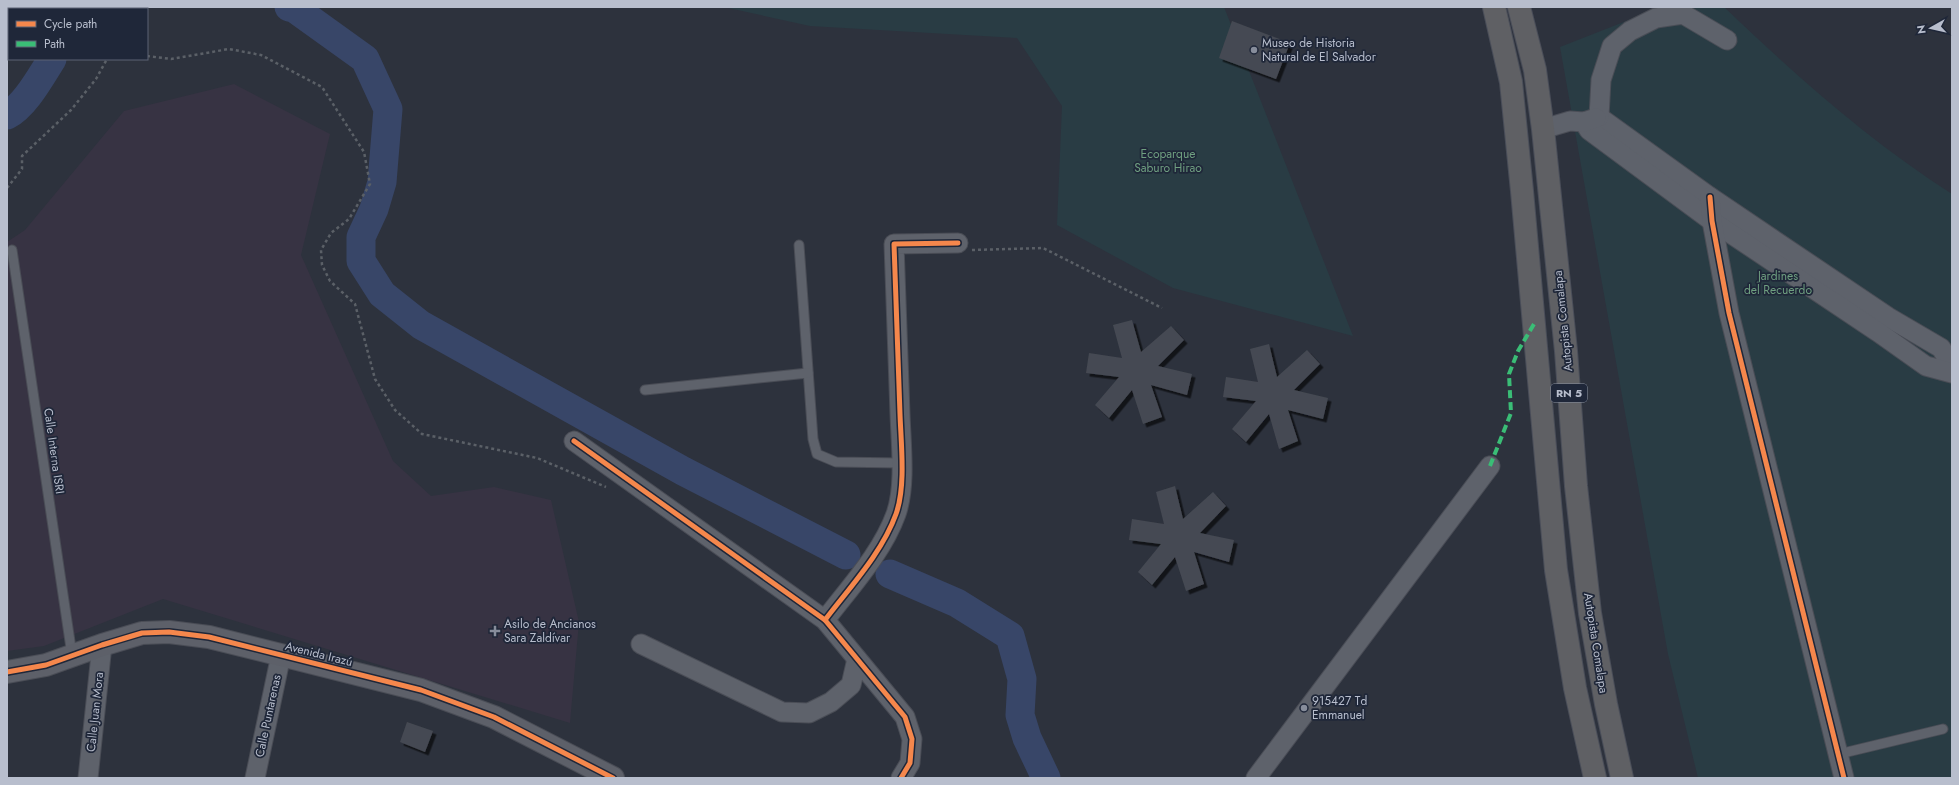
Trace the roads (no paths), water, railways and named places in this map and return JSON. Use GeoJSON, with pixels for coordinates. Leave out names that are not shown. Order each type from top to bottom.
{"type":"FeatureCollection","features":[{"type":"Feature","properties":{"kind":"highway","name":"RN 5"},"geometry":{"type":"LineString","coordinates":[[1494,7],[1503,41],[1512,89],[1556,570],[1575,688],[1595,778]]}},
{"type":"Feature","properties":{"kind":"highway","name":"Autopista Comalapa"},"geometry":{"type":"LineString","coordinates":[[1519,7],[1535,70],[1543,129],[1566,351],[1586,586],[1604,697],[1622,778]]}},
{"type":"Feature","properties":{"kind":"street"},"geometry":{"type":"LineString","coordinates":[[1727,40],[1683,14],[1656,18],[1630,31],[1612,46],[1601,80],[1589,130],[1712,221],[1878,332],[1926,366],[1952,373]]}},
{"type":"Feature","properties":{"kind":"street"},"geometry":{"type":"LineString","coordinates":[[1543,129],[1570,121],[1592,119],[1888,317],[1941,348],[1952,366]]}},
{"type":"Feature","properties":{"kind":"street"},"geometry":{"type":"LineString","coordinates":[[1710,197],[1712,221],[1728,313],[1844,778]]}},
{"type":"Feature","properties":{"kind":"street"},"geometry":{"type":"LineString","coordinates":[[825,620],[885,538],[898,506],[901,491],[894,244],[958,243]]}},
{"type":"Feature","properties":{"kind":"street"},"geometry":{"type":"LineString","coordinates":[[574,441],[825,620],[905,717],[912,739],[910,763],[901,778]]}},
{"type":"Feature","properties":{"kind":"street"},"geometry":{"type":"LineString","coordinates":[[1256,778],[1490,466]]}},
{"type":"Feature","properties":{"kind":"street","name":"Avenida Irazú"},"geometry":{"type":"LineString","coordinates":[[7,672],[46,665],[72,655],[142,633],[169,632],[209,637],[421,690],[494,717],[607,777]]}},
{"type":"Feature","properties":{"kind":"street"},"geometry":{"type":"LineString","coordinates":[[641,644],[782,712],[809,713],[831,702],[851,685],[857,659]]}},
{"type":"Feature","properties":{"kind":"street","name":"Calle Juan Mora"},"geometry":{"type":"LineString","coordinates":[[88,778],[102,645]]}},
{"type":"Feature","properties":{"kind":"street","name":"Calle Puntarenas"},"geometry":{"type":"LineString","coordinates":[[255,778],[281,654]]}},
{"type":"Feature","properties":{"kind":"lane"},"geometry":{"type":"LineString","coordinates":[[799,245],[813,439],[817,454],[836,462],[901,463]]}},
{"type":"Feature","properties":{"kind":"lane","name":"Calle Interna ISRI"},"geometry":{"type":"LineString","coordinates":[[12,250],[72,655]]}},
{"type":"Feature","properties":{"kind":"lane"},"geometry":{"type":"LineString","coordinates":[[645,390],[808,374]]}},
{"type":"Feature","properties":{"kind":"lane"},"geometry":{"type":"LineString","coordinates":[[1839,754],[1943,729]]}},
{"type":"Feature","properties":{"kind":"waterway"},"geometry":{"type":"LineString","coordinates":[[110,8],[115,7]]}},
{"type":"Feature","properties":{"kind":"waterway"},"geometry":{"type":"LineString","coordinates":[[289,7],[294,8],[365,59],[388,109],[382,182],[374,209],[361,237],[361,261],[382,294],[421,325],[683,471],[846,555]]}},
{"type":"Feature","properties":{"kind":"waterway"},"geometry":{"type":"LineString","coordinates":[[7,115],[14,111],[26,98],[51,60]]}},
{"type":"Feature","properties":{"kind":"waterway"},"geometry":{"type":"LineString","coordinates":[[890,574],[957,603],[1010,636],[1022,679],[1020,715],[1027,738],[1046,778]]}},
{"type":"Feature","properties":{"kind":"place","name":"Museo de Historia Natural de El Salvador"},"geometry":{"type":"Point","coordinates":[1254,50]}},
{"type":"Feature","properties":{"kind":"place","name":"Asilo de Ancianos Sara Zaldívar"},"geometry":{"type":"Point","coordinates":[495,631]}},
{"type":"Feature","properties":{"kind":"place","name":"915427 Td Emmanuel"},"geometry":{"type":"Point","coordinates":[1304,708]}},
{"type":"Feature","properties":{"kind":"park label","name":"Ecoparque Saburo Hirao"},"geometry":{"type":"Point","coordinates":[1168,161]}},
{"type":"Feature","properties":{"kind":"park label","name":"Jardines del Recuerdo"},"geometry":{"type":"Point","coordinates":[1778,283]}}]}
